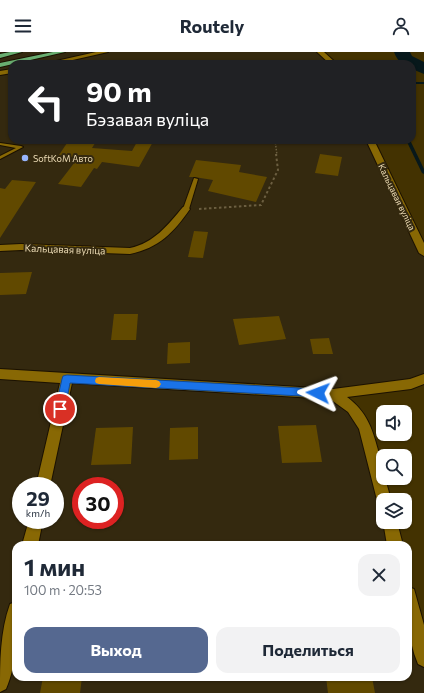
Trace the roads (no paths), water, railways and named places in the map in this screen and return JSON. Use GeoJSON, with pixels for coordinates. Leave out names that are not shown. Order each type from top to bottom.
{"type":"FeatureCollection","features":[{"type":"Feature","properties":{"kind":"highway"},"geometry":{"type":"LineString","coordinates":[[0,56],[19,52]]}},
{"type":"Feature","properties":{"kind":"highway"},"geometry":{"type":"LineString","coordinates":[[21,60],[62,52]]}},
{"type":"Feature","properties":{"kind":"street"},"geometry":{"type":"LineString","coordinates":[[66,60],[105,52]]}},
{"type":"Feature","properties":{"kind":"street"},"geometry":{"type":"LineString","coordinates":[[320,52],[329,60]]}},
{"type":"Feature","properties":{"kind":"street","name":"Кальцавая вуліца"},"geometry":{"type":"LineString","coordinates":[[372,144],[424,253]]}},
{"type":"Feature","properties":{"kind":"street","name":"Кальцавая вуліца"},"geometry":{"type":"LineString","coordinates":[[0,248],[29,247],[130,251],[145,248],[163,236],[186,210]]}},
{"type":"Feature","properties":{"kind":"street"},"geometry":{"type":"LineString","coordinates":[[0,374],[333,394],[411,384],[424,378]]}},
{"type":"Feature","properties":{"kind":"street"},"geometry":{"type":"LineString","coordinates":[[45,477],[67,379]]}},
{"type":"Feature","properties":{"kind":"street"},"geometry":{"type":"LineString","coordinates":[[333,394],[352,408],[365,427],[382,493]]}},
{"type":"Feature","properties":{"kind":"street"},"geometry":{"type":"LineString","coordinates":[[31,541],[34,529]]}},
{"type":"Feature","properties":{"kind":"street"},"geometry":{"type":"LineString","coordinates":[[392,529],[395,541]]}},
{"type":"Feature","properties":{"kind":"street"},"geometry":{"type":"LineString","coordinates":[[412,611],[424,658]]}},
{"type":"Feature","properties":{"kind":"street"},"geometry":{"type":"LineString","coordinates":[[0,683],[12,628]]}},
{"type":"Feature","properties":{"kind":"lane"},"geometry":{"type":"LineString","coordinates":[[0,144],[21,147],[0,158]]}},
{"type":"Feature","properties":{"kind":"lane"},"geometry":{"type":"LineString","coordinates":[[186,210],[196,179]]}},
{"type":"Feature","properties":{"kind":"waterway"},"geometry":{"type":"LineString","coordinates":[[402,52],[407,60]]}},
{"type":"Feature","properties":{"kind":"waterway"},"geometry":{"type":"LineString","coordinates":[[416,65],[424,69]]}},
{"type":"Feature","properties":{"kind":"waterway"},"geometry":{"type":"LineString","coordinates":[[416,83],[424,83]]}},
{"type":"Feature","properties":{"kind":"waterway"},"geometry":{"type":"LineString","coordinates":[[410,144],[424,173]]}},
{"type":"Feature","properties":{"kind":"place","name":"SoftKoM Авто"},"geometry":{"type":"Point","coordinates":[25,158]}}]}
